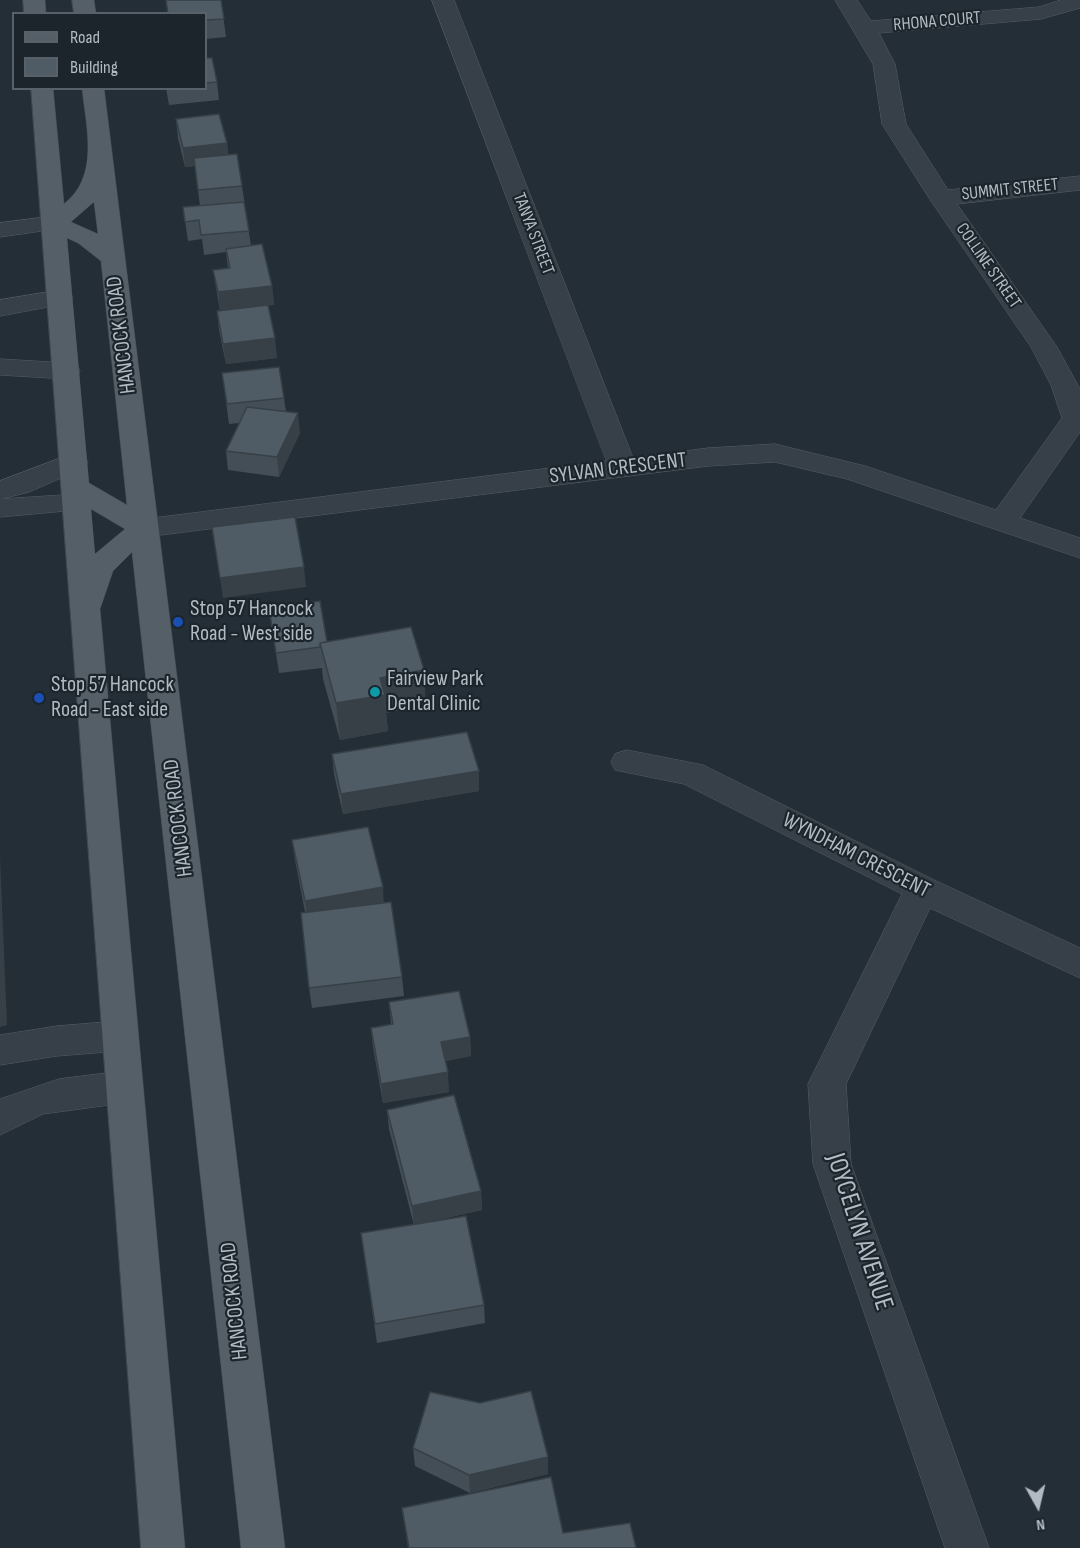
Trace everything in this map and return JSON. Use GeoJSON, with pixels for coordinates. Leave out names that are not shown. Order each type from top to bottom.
{"type":"FeatureCollection","features":[{"type":"Feature","properties":{"kind":"main road"},"geometry":{"type":"LineString","coordinates":[[42,90],[163,1548]]}},
{"type":"Feature","properties":{"kind":"main road","name":"HANCOCK ROAD"},"geometry":{"type":"LineString","coordinates":[[93,90],[263,1548]]}},
{"type":"Feature","properties":{"kind":"main road"},"geometry":{"type":"LineString","coordinates":[[54,223],[83,201],[102,161]]}},
{"type":"Feature","properties":{"kind":"main road"},"geometry":{"type":"LineString","coordinates":[[54,223],[87,238],[113,260]]}},
{"type":"Feature","properties":{"kind":"main road"},"geometry":{"type":"LineString","coordinates":[[76,484],[145,528],[118,548],[99,568],[85,614]]}},
{"type":"Feature","properties":{"kind":"street","name":"TANYA STREET"},"geometry":{"type":"LineString","coordinates":[[443,0],[624,468]]}},
{"type":"Feature","properties":{"kind":"street","name":"COLLINE STREET"},"geometry":{"type":"LineString","coordinates":[[846,0],[865,28],[884,64],[894,124],[941,198],[1044,347],[1065,385],[1078,418],[1002,523]]}},
{"type":"Feature","properties":{"kind":"street","name":"RHONA COURT"},"geometry":{"type":"LineString","coordinates":[[865,28],[1041,13],[1080,1]]}},
{"type":"Feature","properties":{"kind":"street","name":"SUMMIT STREET"},"geometry":{"type":"LineString","coordinates":[[941,198],[1080,183]]}},
{"type":"Feature","properties":{"kind":"street"},"geometry":{"type":"LineString","coordinates":[[0,230],[54,223]]}},
{"type":"Feature","properties":{"kind":"street"},"geometry":{"type":"LineString","coordinates":[[0,308],[60,298]]}},
{"type":"Feature","properties":{"kind":"street"},"geometry":{"type":"LineString","coordinates":[[0,367],[67,372]]}},
{"type":"Feature","properties":{"kind":"street","name":"SYLVAN CRESCENT"},"geometry":{"type":"LineString","coordinates":[[145,528],[708,457],[775,453],[855,472],[1080,548]]}},
{"type":"Feature","properties":{"kind":"street"},"geometry":{"type":"LineString","coordinates":[[0,490],[19,486],[76,484]]}},
{"type":"Feature","properties":{"kind":"street"},"geometry":{"type":"LineString","coordinates":[[0,508],[76,484]]}},
{"type":"Feature","properties":{"kind":"street","name":"WYNDHAM CRESCENT"},"geometry":{"type":"LineString","coordinates":[[627,762],[691,773],[922,889],[1080,964]]}},
{"type":"Feature","properties":{"kind":"street","name":"JOYCELYN AVENUE"},"geometry":{"type":"LineString","coordinates":[[922,889],[827,1084],[832,1164],[967,1548]]}},
{"type":"Feature","properties":{"kind":"street"},"geometry":{"type":"LineString","coordinates":[[0,1050],[119,1036]]}},
{"type":"Feature","properties":{"kind":"street"},"geometry":{"type":"LineString","coordinates":[[0,1119],[16,1107],[67,1093],[124,1087]]}},
{"type":"Feature","properties":{"kind":"building"},"geometry":{"type":"Polygon","coordinates":[[[166,0],[221,0],[224,19],[207,20],[207,12],[168,12],[166,0]]]}},
{"type":"Feature","properties":{"kind":"building"},"geometry":{"type":"Polygon","coordinates":[[[207,58],[212,58],[217,82],[207,83],[207,58]]]}},
{"type":"Feature","properties":{"kind":"building"},"geometry":{"type":"Polygon","coordinates":[[[219,114],[227,143],[183,148],[176,119],[219,114]]]}},
{"type":"Feature","properties":{"kind":"building"},"geometry":{"type":"Polygon","coordinates":[[[237,154],[242,186],[198,190],[194,158],[237,154]]]}},
{"type":"Feature","properties":{"kind":"building"},"geometry":{"type":"Polygon","coordinates":[[[244,202],[249,231],[201,235],[199,220],[185,222],[183,207],[244,202]]]}},
{"type":"Feature","properties":{"kind":"building"},"geometry":{"type":"Polygon","coordinates":[[[262,244],[272,286],[218,292],[213,270],[230,268],[226,249],[262,244]]]}},
{"type":"Feature","properties":{"kind":"building"},"geometry":{"type":"Polygon","coordinates":[[[268,305],[275,338],[223,344],[217,311],[268,305]]]}},
{"type":"Feature","properties":{"kind":"building"},"geometry":{"type":"Polygon","coordinates":[[[279,367],[284,398],[227,404],[222,373],[279,367]]]}},
{"type":"Feature","properties":{"kind":"building"},"geometry":{"type":"Polygon","coordinates":[[[247,407],[298,413],[277,457],[226,451],[247,407]]]}},
{"type":"Feature","properties":{"kind":"building"},"geometry":{"type":"Polygon","coordinates":[[[295,517],[304,567],[220,578],[212,527],[295,517]]]}},
{"type":"Feature","properties":{"kind":"building"},"geometry":{"type":"Polygon","coordinates":[[[320,601],[327,642],[320,643],[320,647],[276,653],[269,608],[320,601]]]}},
{"type":"Feature","properties":{"kind":"building"},"geometry":{"type":"Polygon","coordinates":[[[411,627],[424,670],[380,678],[385,695],[336,703],[320,643],[411,627]]]}},
{"type":"Feature","properties":{"kind":"building"},"geometry":{"type":"Polygon","coordinates":[[[467,732],[479,771],[341,794],[332,754],[467,732]]]}},
{"type":"Feature","properties":{"kind":"building"},"geometry":{"type":"Polygon","coordinates":[[[368,827],[383,887],[305,901],[292,840],[368,827]]]}},
{"type":"Feature","properties":{"kind":"building"},"geometry":{"type":"Polygon","coordinates":[[[391,902],[402,977],[309,988],[301,913],[391,902]]]}},
{"type":"Feature","properties":{"kind":"building"},"geometry":{"type":"Polygon","coordinates":[[[459,991],[470,1037],[441,1042],[448,1072],[381,1084],[371,1028],[393,1024],[389,1002],[459,991]]]}},
{"type":"Feature","properties":{"kind":"building"},"geometry":{"type":"Polygon","coordinates":[[[454,1095],[481,1191],[412,1206],[387,1110],[454,1095]]]}},
{"type":"Feature","properties":{"kind":"building"},"geometry":{"type":"Polygon","coordinates":[[[466,1216],[484,1305],[375,1324],[361,1233],[466,1216]]]}},
{"type":"Feature","properties":{"kind":"building"},"geometry":{"type":"Polygon","coordinates":[[[531,1391],[548,1457],[469,1475],[413,1448],[430,1392],[480,1403],[531,1391]]]}},
{"type":"Feature","properties":{"kind":"building"},"geometry":{"type":"Polygon","coordinates":[[[551,1477],[563,1533],[630,1523],[636,1548],[409,1548],[402,1508],[551,1477]]]}},
{"type":"Feature","properties":{"kind":"place","name":"Stop 57 Hancock Road - West side"},"geometry":{"type":"Point","coordinates":[178,622]}},
{"type":"Feature","properties":{"kind":"place","name":"Fairview Park Dental Clinic"},"geometry":{"type":"Point","coordinates":[375,692]}},
{"type":"Feature","properties":{"kind":"place","name":"Stop 57 Hancock Road - East side"},"geometry":{"type":"Point","coordinates":[39,698]}}]}
